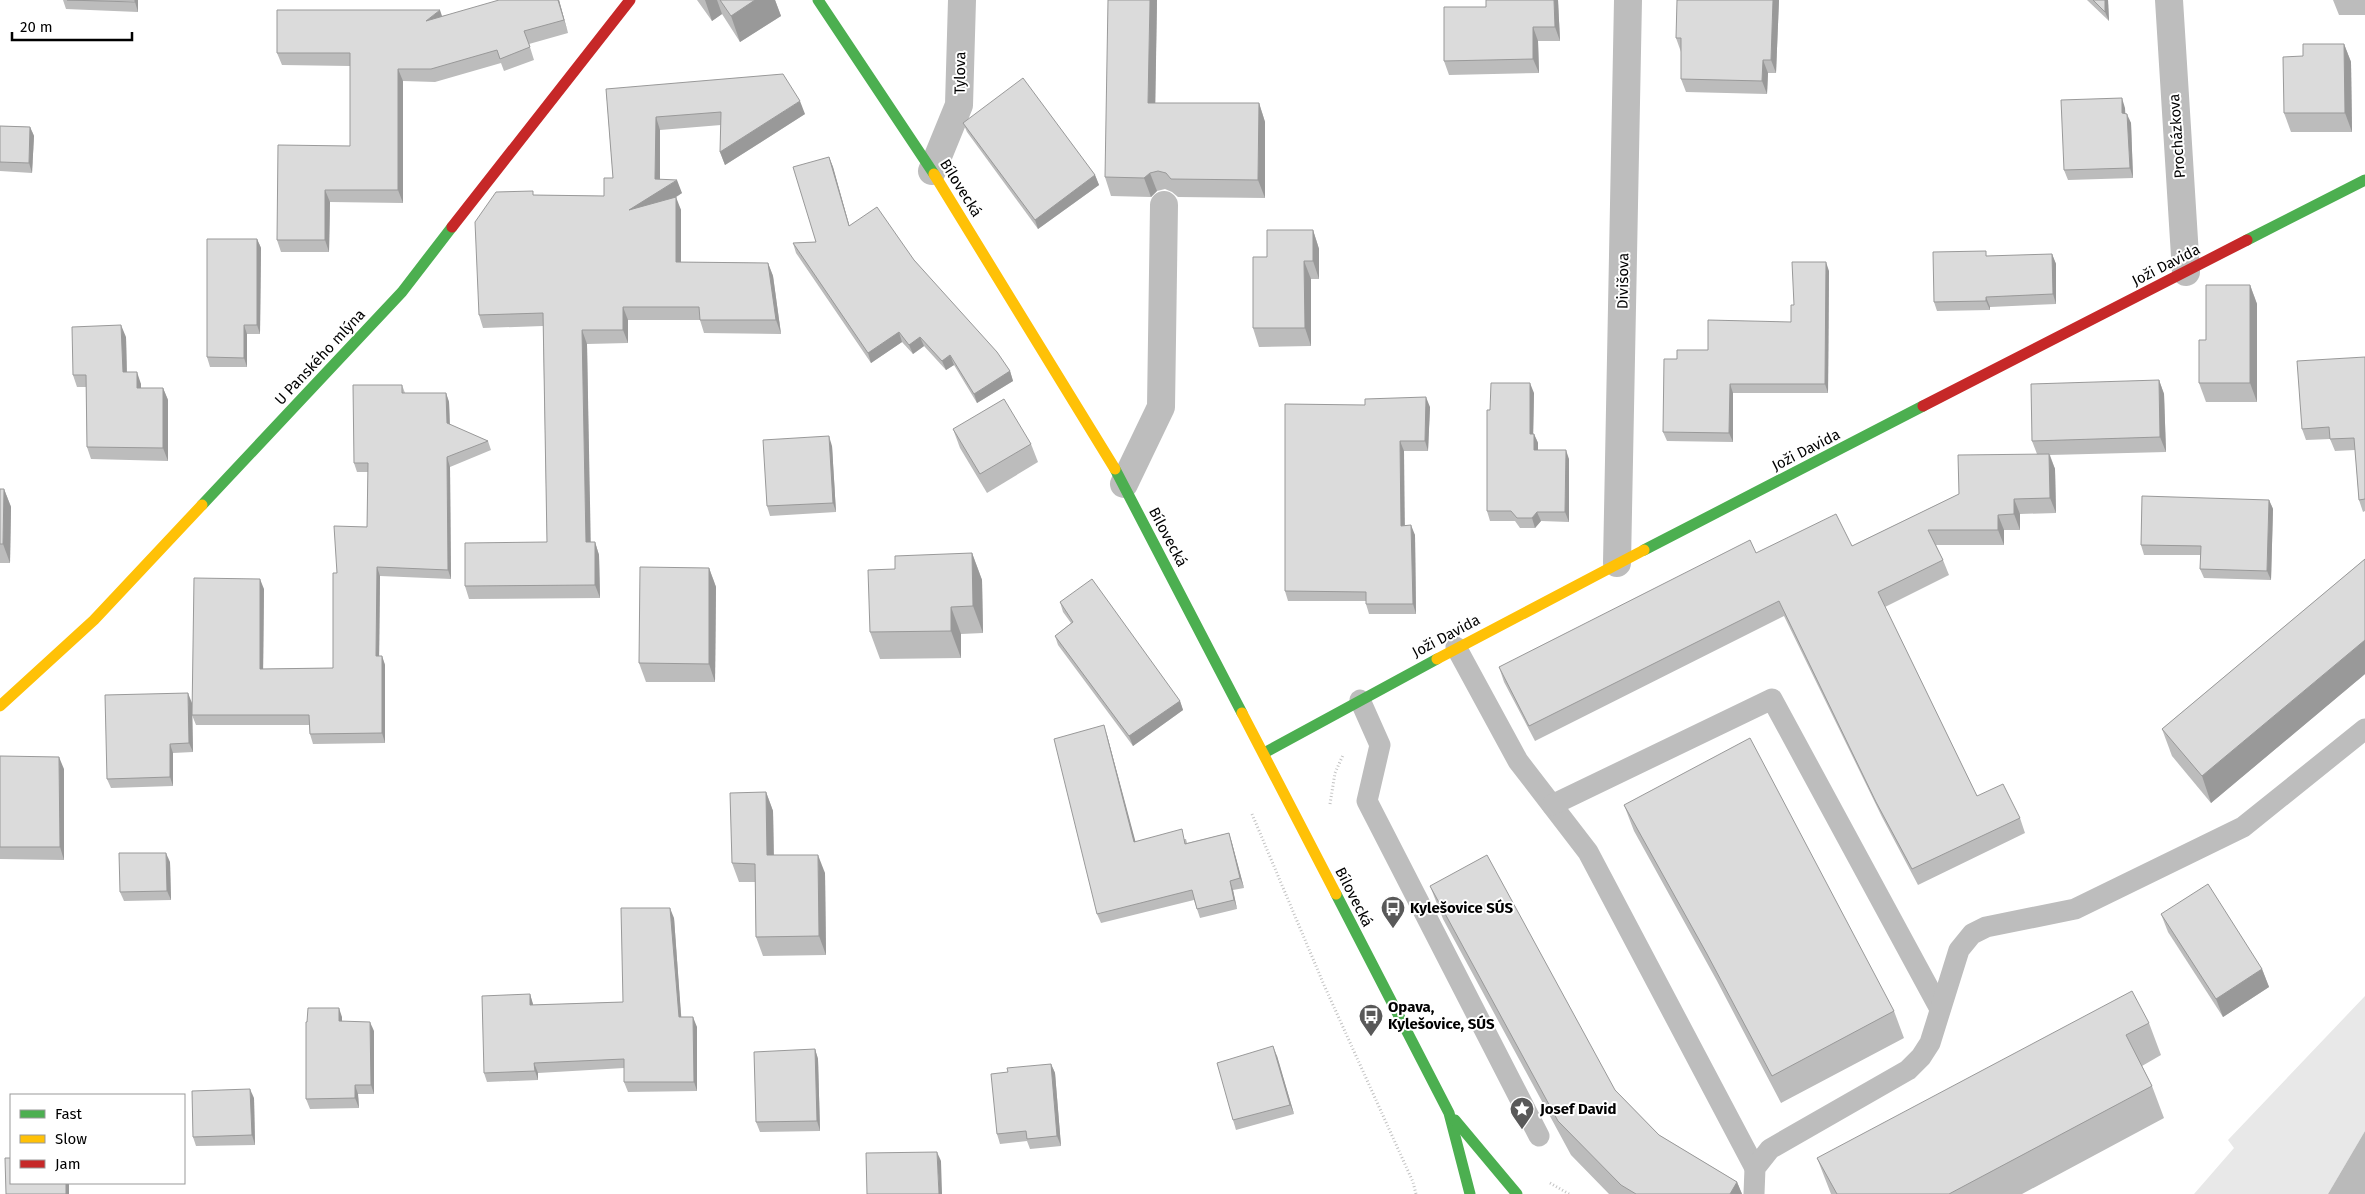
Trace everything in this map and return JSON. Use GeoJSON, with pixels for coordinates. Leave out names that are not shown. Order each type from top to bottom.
{"type":"FeatureCollection","features":[{"type":"Feature","properties":{"kind":"street","name":"U Panského mlýna"},"geometry":{"type":"LineString","coordinates":[[0,706],[94,620],[402,292],[630,0]]}},
{"type":"Feature","properties":{"kind":"street","name":"Bílovecká"},"geometry":{"type":"LineString","coordinates":[[818,0],[932,171],[1089,424],[1124,484],[1449,1113],[1517,1194]]}},
{"type":"Feature","properties":{"kind":"street","name":"Tylova"},"geometry":{"type":"LineString","coordinates":[[932,171],[960,104],[962,0]]}},
{"type":"Feature","properties":{"kind":"street","name":"Divišova"},"geometry":{"type":"LineString","coordinates":[[1617,562],[1628,0]]}},
{"type":"Feature","properties":{"kind":"street","name":"Procházkova"},"geometry":{"type":"LineString","coordinates":[[2169,0],[2186,272]]}},
{"type":"Feature","properties":{"kind":"street","name":"Joži Davida"},"geometry":{"type":"LineString","coordinates":[[1264,753],[1456,647],[1617,562],[2365,180]]}},
{"type":"Feature","properties":{"kind":"street"},"geometry":{"type":"LineString","coordinates":[[1124,484],[1161,407],[1164,205]]}},
{"type":"Feature","properties":{"kind":"street","name":"Bílovecká"},"geometry":{"type":"LineString","coordinates":[[1449,1113],[1470,1194]]}},
{"type":"Feature","properties":{"kind":"lane"},"geometry":{"type":"LineString","coordinates":[[1456,647],[1518,761],[1588,852],[1755,1168],[1754,1194]]}},
{"type":"Feature","properties":{"kind":"lane"},"geometry":{"type":"LineString","coordinates":[[1552,804],[1772,699],[1940,1009]]}},
{"type":"Feature","properties":{"kind":"lane"},"geometry":{"type":"LineString","coordinates":[[1360,700],[1380,745],[1367,802],[1539,1136]]}},
{"type":"Feature","properties":{"kind":"lane"},"geometry":{"type":"LineString","coordinates":[[1755,1168],[1770,1149],[1908,1070],[1921,1057],[1930,1043],[1959,950],[1972,934],[1986,927],[2074,909],[2243,828],[2365,730]]}},
{"type":"Feature","properties":{"kind":"path"},"geometry":{"type":"LineString","coordinates":[[1282,790],[1250,807],[1324,985],[1413,1182],[1416,1194]]}},
{"type":"Feature","properties":{"kind":"shaded area"},"geometry":{"type":"Polygon","coordinates":[[[2365,996],[2365,1131],[2328,1194],[2194,1194],[2234,1148],[2228,1140],[2365,996]]]}},
{"type":"Feature","properties":{"kind":"shaded area"},"geometry":{"type":"Polygon","coordinates":[[[2365,1131],[2365,1194],[2328,1194],[2365,1131]]]}},
{"type":"Feature","properties":{"kind":"building"},"geometry":{"type":"Polygon","coordinates":[[[67,0],[135,0],[135,2],[67,0]]]}},
{"type":"Feature","properties":{"kind":"building"},"geometry":{"type":"Polygon","coordinates":[[[499,0],[558,0],[564,20],[524,31],[530,47],[500,59],[497,50],[431,69],[398,69],[398,190],[325,190],[325,240],[277,240],[278,145],[350,146],[350,53],[277,53],[277,10],[440,10],[426,21],[499,0]]]}},
{"type":"Feature","properties":{"kind":"building"},"geometry":{"type":"Polygon","coordinates":[[[720,0],[755,0],[731,16],[720,0]]]}},
{"type":"Feature","properties":{"kind":"building"},"geometry":{"type":"Polygon","coordinates":[[[1108,0],[1150,0],[1148,103],[1259,103],[1258,180],[1171,179],[1166,173],[1158,171],[1150,173],[1144,178],[1105,177],[1108,0]]]}},
{"type":"Feature","properties":{"kind":"building"},"geometry":{"type":"Polygon","coordinates":[[[1486,0],[1554,0],[1555,27],[1533,27],[1533,59],[1444,61],[1444,7],[1486,7],[1486,0]]]}},
{"type":"Feature","properties":{"kind":"building"},"geometry":{"type":"Polygon","coordinates":[[[1677,0],[1773,0],[1771,60],[1763,60],[1762,81],[1681,79],[1681,38],[1676,38],[1677,0]]]}},
{"type":"Feature","properties":{"kind":"building"},"geometry":{"type":"Polygon","coordinates":[[[2093,0],[2105,0],[2105,12],[2093,0]]]}},
{"type":"Feature","properties":{"kind":"building"},"geometry":{"type":"Polygon","coordinates":[[[2303,44],[2344,44],[2345,113],[2284,113],[2283,57],[2303,56],[2303,44]]]}},
{"type":"Feature","properties":{"kind":"building"},"geometry":{"type":"Polygon","coordinates":[[[783,74],[800,101],[720,152],[721,112],[656,117],[655,179],[677,180],[629,210],[676,197],[676,262],[768,263],[776,320],[700,320],[699,307],[623,307],[623,330],[582,330],[586,542],[595,542],[595,585],[465,586],[465,543],[547,542],[543,313],[479,315],[475,222],[496,192],[533,191],[533,195],[604,196],[604,178],[613,178],[606,89],[783,74]]]}},
{"type":"Feature","properties":{"kind":"building"},"geometry":{"type":"Polygon","coordinates":[[[1023,78],[1095,175],[1035,220],[963,123],[1023,78]]]}},
{"type":"Feature","properties":{"kind":"building"},"geometry":{"type":"Polygon","coordinates":[[[2122,98],[2122,113],[2127,114],[2130,168],[2064,170],[2061,100],[2122,98]]]}},
{"type":"Feature","properties":{"kind":"building"},"geometry":{"type":"Polygon","coordinates":[[[0,126],[30,127],[29,163],[0,162],[0,126]]]}},
{"type":"Feature","properties":{"kind":"building"},"geometry":{"type":"Polygon","coordinates":[[[829,157],[849,226],[877,207],[914,260],[997,352],[1010,371],[974,394],[950,355],[942,361],[920,337],[909,345],[899,332],[868,353],[793,243],[816,242],[793,167],[829,157]]]}},
{"type":"Feature","properties":{"kind":"building"},"geometry":{"type":"Polygon","coordinates":[[[1267,230],[1313,230],[1313,261],[1304,261],[1305,328],[1253,328],[1253,257],[1267,257],[1267,230]]]}},
{"type":"Feature","properties":{"kind":"building"},"geometry":{"type":"Polygon","coordinates":[[[207,239],[257,239],[257,325],[244,325],[244,358],[207,357],[207,239]]]}},
{"type":"Feature","properties":{"kind":"building"},"geometry":{"type":"Polygon","coordinates":[[[1986,251],[1986,256],[2052,254],[2053,294],[1986,297],[1986,301],[1934,302],[1933,252],[1986,251]]]}},
{"type":"Feature","properties":{"kind":"building"},"geometry":{"type":"Polygon","coordinates":[[[1792,262],[1826,262],[1825,384],[1730,384],[1729,433],[1663,432],[1664,359],[1677,359],[1677,350],[1708,350],[1708,320],[1791,322],[1791,305],[1794,305],[1792,262]]]}},
{"type":"Feature","properties":{"kind":"building"},"geometry":{"type":"Polygon","coordinates":[[[2206,285],[2250,285],[2250,383],[2199,383],[2199,340],[2206,340],[2206,285]]]}},
{"type":"Feature","properties":{"kind":"building"},"geometry":{"type":"Polygon","coordinates":[[[121,325],[123,372],[137,372],[137,388],[163,388],[163,448],[87,447],[86,375],[73,375],[72,327],[121,325]]]}},
{"type":"Feature","properties":{"kind":"building"},"geometry":{"type":"Polygon","coordinates":[[[2365,357],[2365,499],[2359,500],[2354,438],[2330,439],[2329,427],[2302,429],[2297,361],[2365,357]]]}},
{"type":"Feature","properties":{"kind":"building"},"geometry":{"type":"Polygon","coordinates":[[[2159,380],[2160,437],[2032,441],[2031,384],[2159,380]]]}},
{"type":"Feature","properties":{"kind":"building"},"geometry":{"type":"Polygon","coordinates":[[[1491,383],[1530,383],[1530,434],[1534,434],[1534,450],[1566,450],[1565,512],[1537,512],[1532,518],[1517,518],[1511,511],[1487,511],[1487,410],[1490,410],[1491,383]]]}},
{"type":"Feature","properties":{"kind":"building"},"geometry":{"type":"Polygon","coordinates":[[[353,385],[402,385],[402,393],[446,393],[447,423],[488,441],[447,457],[448,570],[377,567],[376,656],[382,656],[382,733],[310,734],[309,715],[192,715],[194,578],[260,579],[260,669],[333,668],[333,573],[337,573],[334,526],[367,527],[368,463],[354,463],[353,385]]]}},
{"type":"Feature","properties":{"kind":"building"},"geometry":{"type":"Polygon","coordinates":[[[1426,397],[1425,441],[1400,441],[1401,526],[1411,525],[1413,604],[1366,604],[1366,592],[1285,591],[1285,404],[1365,405],[1365,399],[1426,397]]]}},
{"type":"Feature","properties":{"kind":"building"},"geometry":{"type":"Polygon","coordinates":[[[1004,399],[1031,444],[980,474],[953,429],[1004,399]]]}},
{"type":"Feature","properties":{"kind":"building"},"geometry":{"type":"Polygon","coordinates":[[[829,436],[833,503],[767,506],[763,440],[829,436]]]}},
{"type":"Feature","properties":{"kind":"building"},"geometry":{"type":"Polygon","coordinates":[[[2049,454],[2050,498],[2014,499],[2014,514],[1998,515],[1998,530],[1928,530],[1943,560],[1878,592],[1977,796],[2003,784],[2020,818],[1912,869],[1876,802],[1779,601],[1529,726],[1499,667],[1750,540],[1756,553],[1836,514],[1852,546],[1959,494],[1958,455],[2049,454]]]}},
{"type":"Feature","properties":{"kind":"building"},"geometry":{"type":"Polygon","coordinates":[[[0,489],[4,489],[3,544],[0,544],[0,489]]]}},
{"type":"Feature","properties":{"kind":"building"},"geometry":{"type":"Polygon","coordinates":[[[2142,496],[2269,500],[2267,571],[2200,569],[2201,546],[2141,545],[2142,496]]]}},
{"type":"Feature","properties":{"kind":"building"},"geometry":{"type":"Polygon","coordinates":[[[972,553],[973,606],[951,607],[951,631],[870,632],[868,570],[895,569],[895,556],[972,553]]]}},
{"type":"Feature","properties":{"kind":"building"},"geometry":{"type":"Polygon","coordinates":[[[2365,559],[2365,640],[2202,776],[2162,729],[2365,559]]]}},
{"type":"Feature","properties":{"kind":"building"},"geometry":{"type":"Polygon","coordinates":[[[640,567],[709,568],[709,664],[639,663],[640,567]]]}},
{"type":"Feature","properties":{"kind":"building"},"geometry":{"type":"Polygon","coordinates":[[[1092,579],[1180,701],[1129,736],[1055,636],[1073,622],[1060,602],[1092,579]]]}},
{"type":"Feature","properties":{"kind":"building"},"geometry":{"type":"Polygon","coordinates":[[[188,693],[189,743],[170,744],[170,777],[107,779],[105,695],[188,693]]]}},
{"type":"Feature","properties":{"kind":"building"},"geometry":{"type":"Polygon","coordinates":[[[1104,725],[1134,842],[1182,829],[1185,844],[1229,833],[1240,878],[1230,881],[1234,900],[1197,909],[1192,890],[1097,914],[1054,739],[1104,725]]]}},
{"type":"Feature","properties":{"kind":"building"},"geometry":{"type":"Polygon","coordinates":[[[1750,738],[1894,1011],[1772,1076],[1624,805],[1750,738]]]}},
{"type":"Feature","properties":{"kind":"building"},"geometry":{"type":"Polygon","coordinates":[[[0,756],[59,757],[60,847],[0,847],[0,756]]]}},
{"type":"Feature","properties":{"kind":"building"},"geometry":{"type":"Polygon","coordinates":[[[766,792],[767,855],[818,855],[819,936],[756,937],[755,864],[732,863],[730,793],[766,792]]]}},
{"type":"Feature","properties":{"kind":"building"},"geometry":{"type":"Polygon","coordinates":[[[119,853],[166,853],[167,891],[120,892],[119,853]]]}},
{"type":"Feature","properties":{"kind":"building"},"geometry":{"type":"Polygon","coordinates":[[[1487,855],[1615,1090],[1659,1135],[1737,1182],[1730,1194],[1636,1194],[1621,1185],[1558,1121],[1430,886],[1487,855]]]}},
{"type":"Feature","properties":{"kind":"building"},"geometry":{"type":"Polygon","coordinates":[[[2208,884],[2262,969],[2216,999],[2161,914],[2208,884]]]}},
{"type":"Feature","properties":{"kind":"building"},"geometry":{"type":"Polygon","coordinates":[[[621,908],[670,908],[679,1017],[693,1017],[694,1082],[624,1082],[624,1059],[534,1063],[535,1071],[484,1073],[482,996],[530,994],[530,1005],[623,1002],[621,908]]]}},
{"type":"Feature","properties":{"kind":"building"},"geometry":{"type":"Polygon","coordinates":[[[2132,991],[2149,1023],[2126,1035],[2152,1086],[1949,1194],[1837,1194],[1817,1158],[2132,991]]]}},
{"type":"Feature","properties":{"kind":"building"},"geometry":{"type":"Polygon","coordinates":[[[308,1008],[339,1008],[339,1021],[370,1022],[371,1085],[355,1085],[355,1098],[306,1099],[306,1022],[308,1008]]]}},
{"type":"Feature","properties":{"kind":"building"},"geometry":{"type":"Polygon","coordinates":[[[1273,1046],[1290,1105],[1233,1120],[1217,1063],[1273,1046]]]}},
{"type":"Feature","properties":{"kind":"building"},"geometry":{"type":"Polygon","coordinates":[[[815,1049],[817,1121],[756,1122],[754,1052],[815,1049]]]}},
{"type":"Feature","properties":{"kind":"building"},"geometry":{"type":"Polygon","coordinates":[[[1051,1064],[1057,1136],[1027,1139],[1026,1131],[997,1134],[991,1074],[1008,1072],[1007,1068],[1051,1064]]]}},
{"type":"Feature","properties":{"kind":"building"},"geometry":{"type":"Polygon","coordinates":[[[250,1089],[252,1135],[193,1137],[192,1091],[250,1089]]]}},
{"type":"Feature","properties":{"kind":"building"},"geometry":{"type":"Polygon","coordinates":[[[937,1152],[939,1194],[867,1194],[866,1153],[937,1152]]]}},
{"type":"Feature","properties":{"kind":"building"},"geometry":{"type":"Polygon","coordinates":[[[5,1158],[10,1158],[10,1184],[66,1184],[66,1194],[6,1194],[5,1158]]]}},
{"type":"Feature","properties":{"kind":"traffic: fast"},"geometry":{"type":"LineString","coordinates":[[818,0],[934,174]]}},
{"type":"Feature","properties":{"kind":"traffic: fast"},"geometry":{"type":"LineString","coordinates":[[2247,240],[2365,180]]}},
{"type":"Feature","properties":{"kind":"traffic: fast"},"geometry":{"type":"LineString","coordinates":[[202,505],[402,292],[452,227]]}},
{"type":"Feature","properties":{"kind":"traffic: fast"},"geometry":{"type":"LineString","coordinates":[[1644,550],[1923,406]]}},
{"type":"Feature","properties":{"kind":"traffic: fast"},"geometry":{"type":"LineString","coordinates":[[1115,469],[1242,713]]}},
{"type":"Feature","properties":{"kind":"traffic: fast"},"geometry":{"type":"LineString","coordinates":[[1264,753],[1437,659]]}},
{"type":"Feature","properties":{"kind":"traffic: fast"},"geometry":{"type":"LineString","coordinates":[[1336,894],[1449,1113],[1470,1194]]}},
{"type":"Feature","properties":{"kind":"traffic: fast"},"geometry":{"type":"LineString","coordinates":[[1455,1120],[1517,1194]]}},
{"type":"Feature","properties":{"kind":"traffic: slow"},"geometry":{"type":"LineString","coordinates":[[934,174],[1115,469]]}},
{"type":"Feature","properties":{"kind":"traffic: slow"},"geometry":{"type":"LineString","coordinates":[[0,706],[94,620],[202,505]]}},
{"type":"Feature","properties":{"kind":"traffic: slow"},"geometry":{"type":"LineString","coordinates":[[1437,659],[1644,550]]}},
{"type":"Feature","properties":{"kind":"traffic: slow"},"geometry":{"type":"LineString","coordinates":[[1242,713],[1336,894]]}},
{"type":"Feature","properties":{"kind":"traffic: jam"},"geometry":{"type":"LineString","coordinates":[[452,227],[630,0]]}},
{"type":"Feature","properties":{"kind":"traffic: jam"},"geometry":{"type":"LineString","coordinates":[[1923,406],[2247,240]]}},
{"type":"Feature","properties":{"kind":"place","name":"Kylešovice SÚS"},"geometry":{"type":"Point","coordinates":[1393,929]}},
{"type":"Feature","properties":{"kind":"place","name":"Opava, Kylešovice, SÚS"},"geometry":{"type":"Point","coordinates":[1371,1037]}},
{"type":"Feature","properties":{"kind":"place","name":"Josef David"},"geometry":{"type":"Point","coordinates":[1522,1130]}}]}
